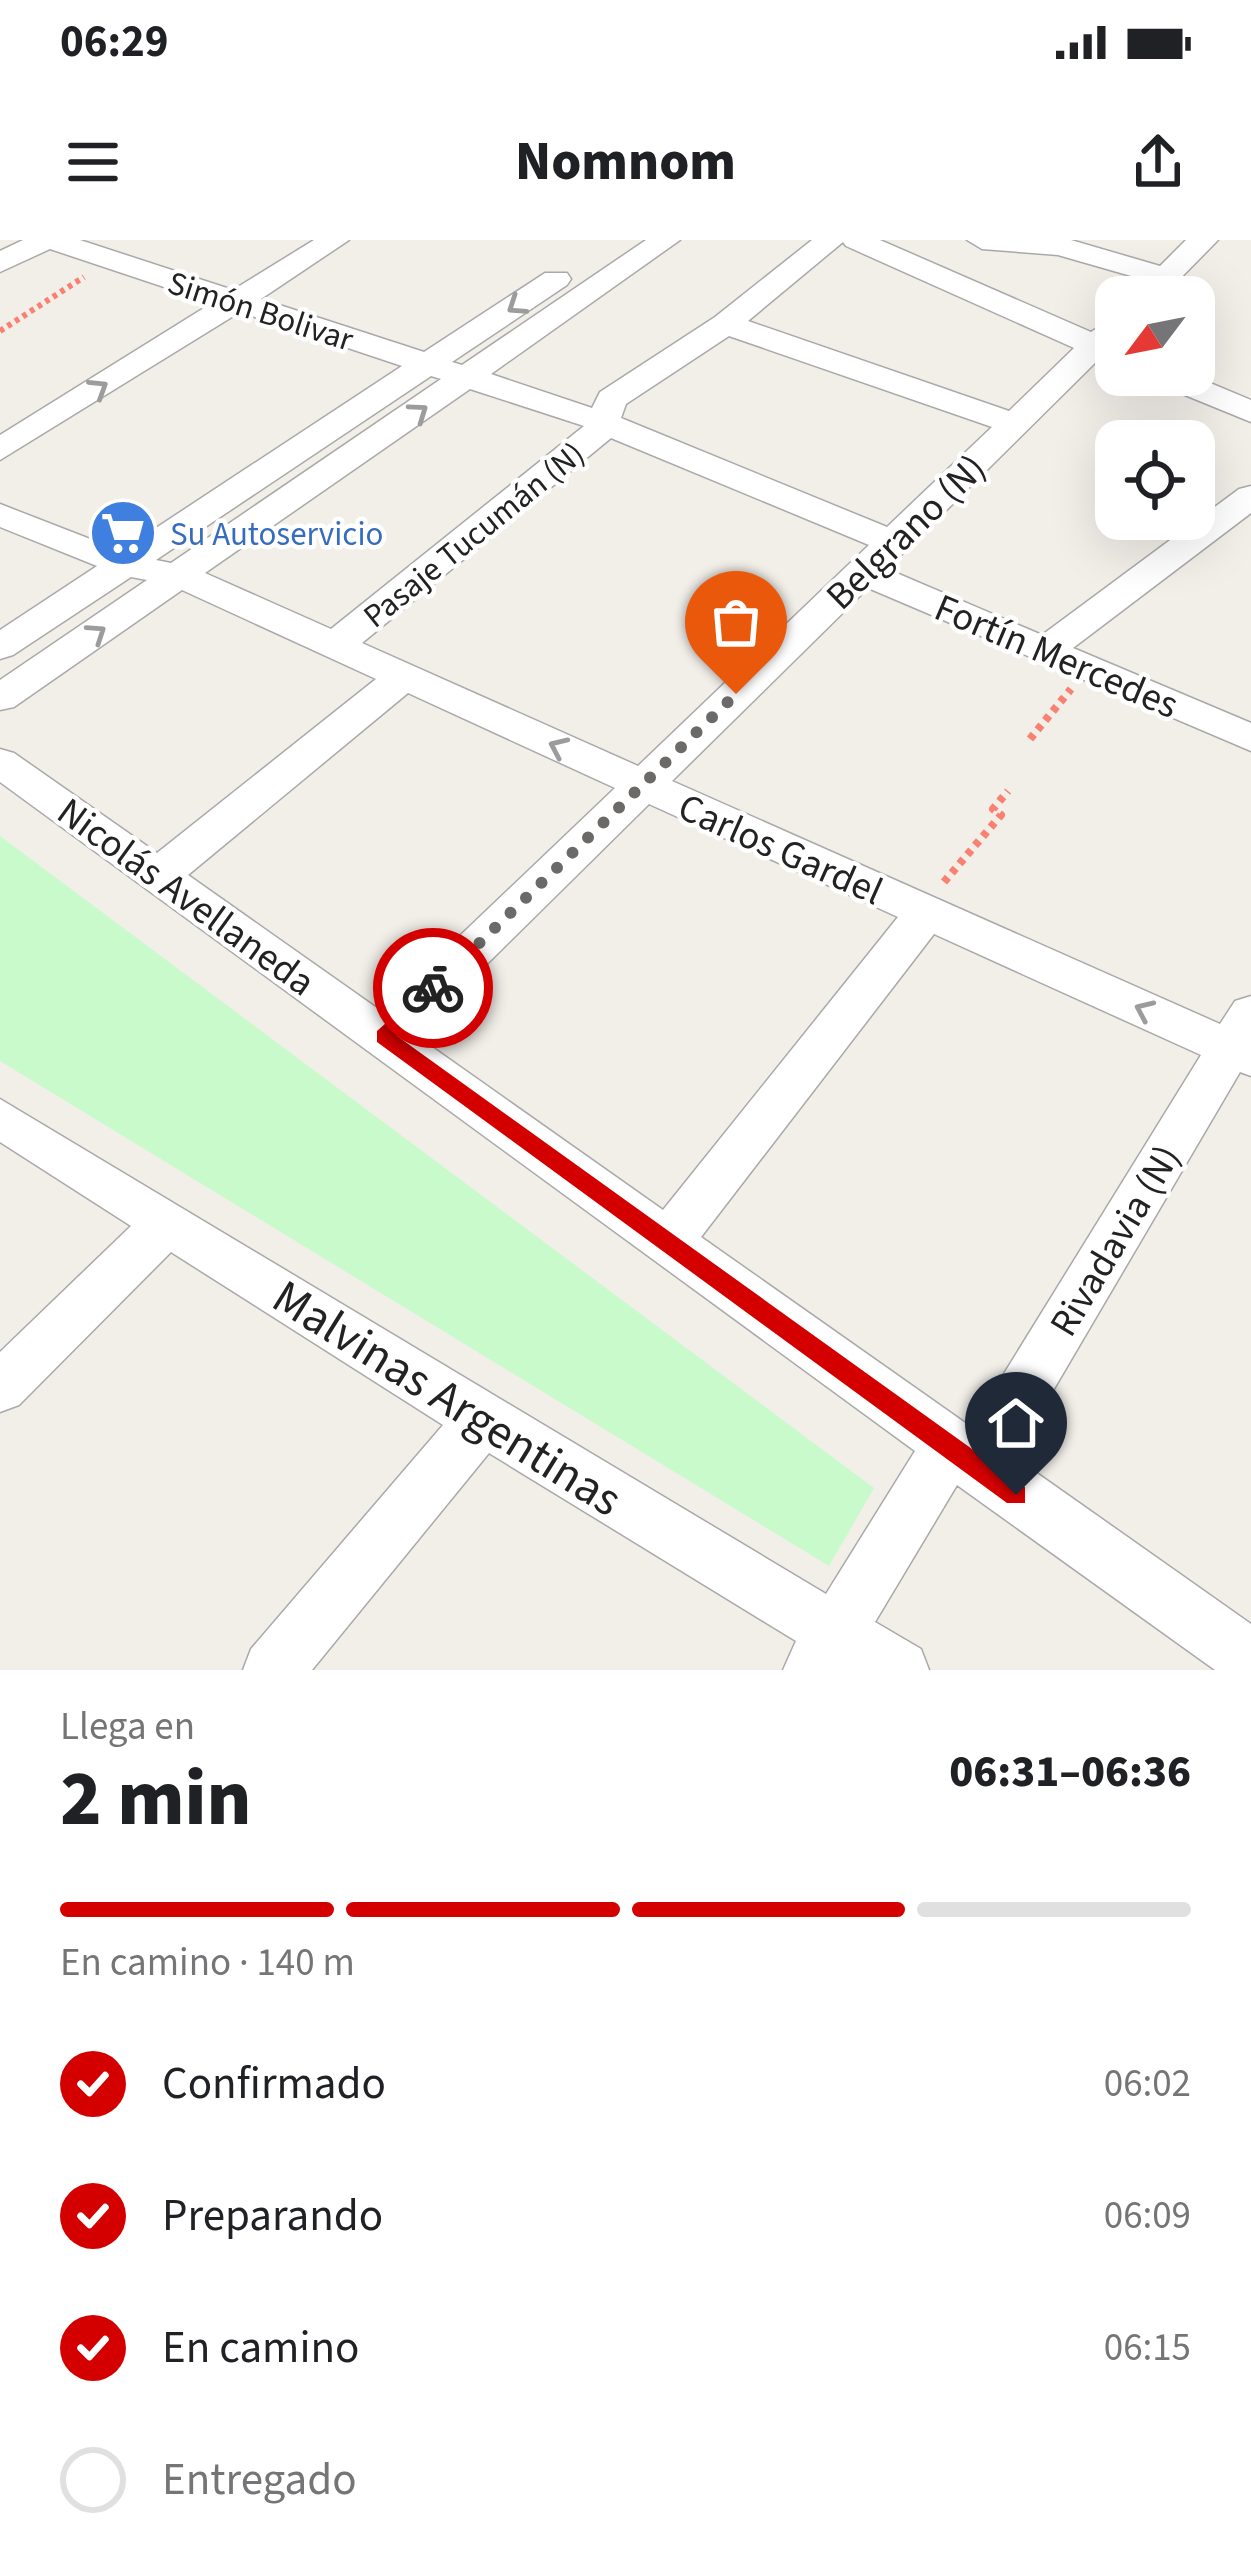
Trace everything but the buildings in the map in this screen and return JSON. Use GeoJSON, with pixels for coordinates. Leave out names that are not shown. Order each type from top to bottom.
{"type":"FeatureCollection","features":[{"type":"Feature","properties":{"kind":"street","name":"Simón Bolivar"},"geometry":{"type":"LineString","coordinates":[[48,240],[234,303],[472,375]]}},
{"type":"Feature","properties":{"kind":"street"},"geometry":{"type":"LineString","coordinates":[[0,263],[48,240]]}},
{"type":"Feature","properties":{"kind":"street"},"geometry":{"type":"LineString","coordinates":[[0,450],[334,240]]}},
{"type":"Feature","properties":{"kind":"street"},"geometry":{"type":"LineString","coordinates":[[0,647],[613,240]]}},
{"type":"Feature","properties":{"kind":"street"},"geometry":{"type":"LineString","coordinates":[[0,698],[664,240]]}},
{"type":"Feature","properties":{"kind":"street","name":"Pasaje Tucumán (N)"},"geometry":{"type":"LineString","coordinates":[[334,646],[582,448],[597,434],[612,399],[727,324],[830,240]]}},
{"type":"Feature","properties":{"kind":"street"},"geometry":{"type":"LineString","coordinates":[[856,240],[1095,337]]}},
{"type":"Feature","properties":{"kind":"street"},"geometry":{"type":"LineString","coordinates":[[899,261],[940,240]]}},
{"type":"Feature","properties":{"kind":"street"},"geometry":{"type":"LineString","coordinates":[[982,240],[1060,246],[1130,276]]}},
{"type":"Feature","properties":{"kind":"street"},"geometry":{"type":"LineString","coordinates":[[1149,240],[1197,246]]}},
{"type":"Feature","properties":{"kind":"street"},"geometry":{"type":"LineString","coordinates":[[1166,276],[1197,246]]}},
{"type":"Feature","properties":{"kind":"street"},"geometry":{"type":"LineString","coordinates":[[727,324],[1015,424]]}},
{"type":"Feature","properties":{"kind":"street","name":"Belgrano (N)"},"geometry":{"type":"LineString","coordinates":[[384,1037],[1015,424],[1095,354]]}},
{"type":"Feature","properties":{"kind":"street"},"geometry":{"type":"LineString","coordinates":[[472,375],[600,421],[893,542]]}},
{"type":"Feature","properties":{"kind":"street"},"geometry":{"type":"LineString","coordinates":[[1213,396],[1251,412]]}},
{"type":"Feature","properties":{"kind":"street"},"geometry":{"type":"LineString","coordinates":[[1046,650],[1251,496]]}},
{"type":"Feature","properties":{"kind":"street","name":"Carlos Gardel"},"geometry":{"type":"LineString","coordinates":[[0,515],[123,564],[181,576],[922,912],[1244,1040]]}},
{"type":"Feature","properties":{"kind":"street","name":"Fortín Mercedes"},"geometry":{"type":"LineString","coordinates":[[862,572],[1251,738]]}},
{"type":"Feature","properties":{"kind":"street","name":"Pasaje Tucumán (N)"},"geometry":{"type":"LineString","coordinates":[[159,875],[403,677]]}},
{"type":"Feature","properties":{"kind":"street","name":"Nicolás Avellaneda"},"geometry":{"type":"LineString","coordinates":[[0,763],[1251,1660]]}},
{"type":"Feature","properties":{"kind":"street"},"geometry":{"type":"LineString","coordinates":[[668,1241],[922,912]]}},
{"type":"Feature","properties":{"kind":"street","name":"Rivadavia (N)"},"geometry":{"type":"LineString","coordinates":[[825,1653],[1244,1040]]}},
{"type":"Feature","properties":{"kind":"street","name":"Malvinas Argentinas"},"geometry":{"type":"LineString","coordinates":[[0,1118],[482,1420],[825,1653],[899,1670]]}},
{"type":"Feature","properties":{"kind":"street"},"geometry":{"type":"LineString","coordinates":[[0,1388],[168,1222]]}},
{"type":"Feature","properties":{"kind":"street"},"geometry":{"type":"LineString","coordinates":[[273,1670],[482,1420]]}},
{"type":"Feature","properties":{"kind":"path"},"geometry":{"type":"LineString","coordinates":[[0,331],[111,261]]}},
{"type":"Feature","properties":{"kind":"path"},"geometry":{"type":"LineString","coordinates":[[1030,739],[1088,668]]}},
{"type":"Feature","properties":{"kind":"path"},"geometry":{"type":"LineString","coordinates":[[922,912],[1001,815],[993,808],[1008,791]]}},
{"type":"Feature","properties":{"kind":"green space"},"geometry":{"type":"Polygon","coordinates":[[[0,836],[874,1488],[829,1566],[0,1061],[0,836]]]}},
{"type":"Feature","properties":{"kind":"way so far"},"geometry":{"type":"LineString","coordinates":[[433,988],[736,694]]}},
{"type":"Feature","properties":{"kind":"place","name":"Su Autoservicio"},"geometry":{"type":"Point","coordinates":[123,533]}},
{"type":"Feature","properties":{"kind":"route"},"geometry":{"type":"LineString","coordinates":[[433,988],[384,1037],[1016,1495]]}}]}
